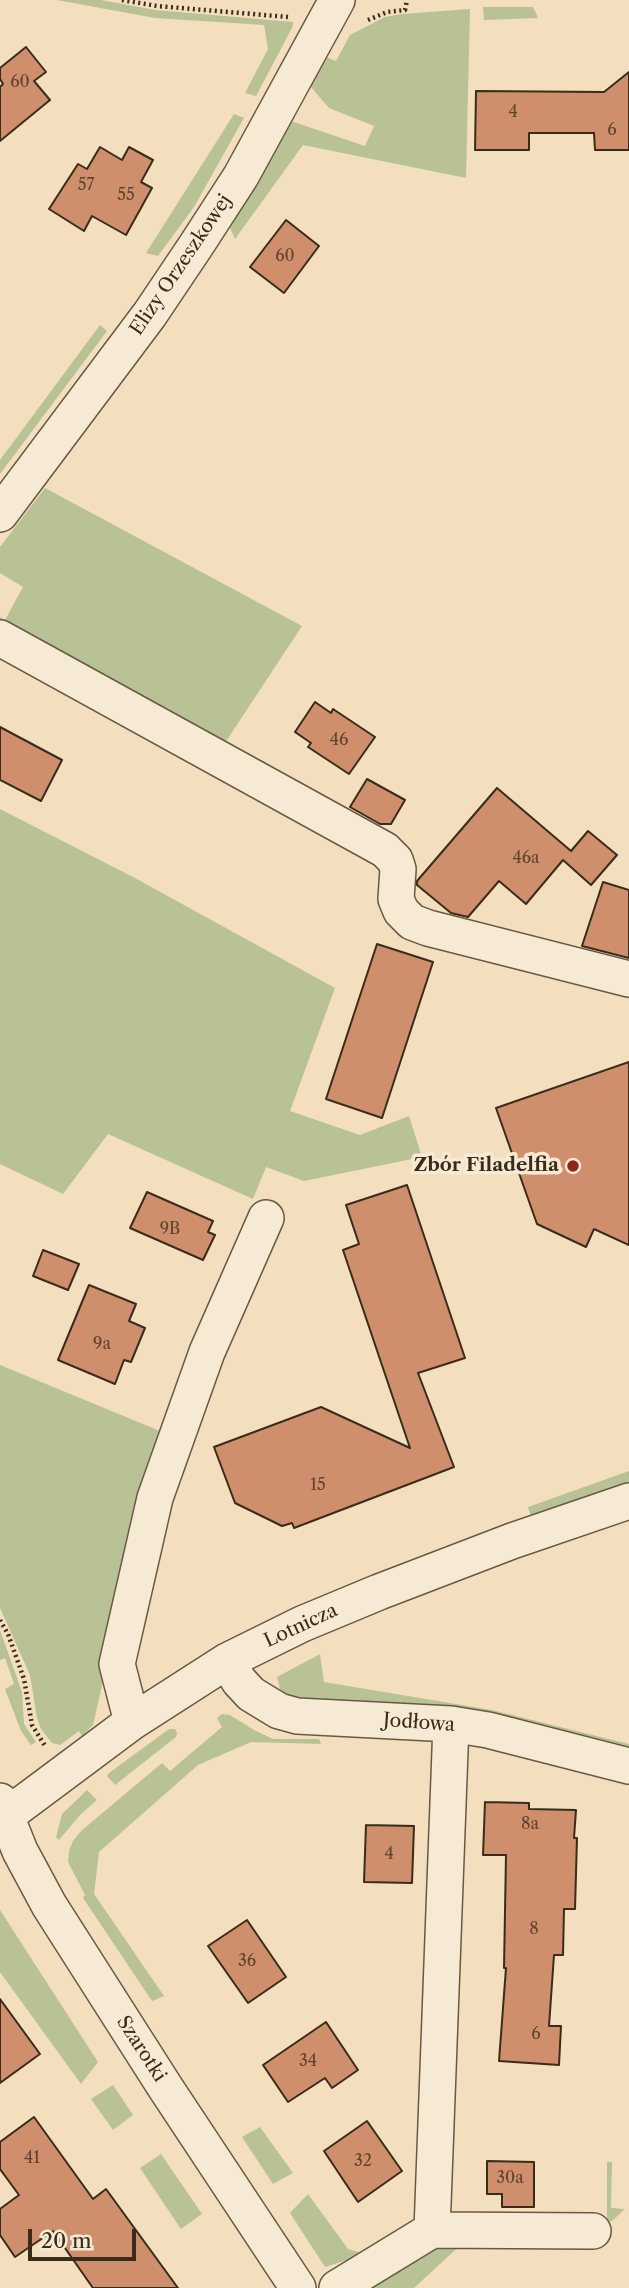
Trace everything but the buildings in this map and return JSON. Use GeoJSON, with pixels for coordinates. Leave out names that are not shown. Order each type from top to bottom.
{"type":"FeatureCollection","features":[{"type":"Feature","properties":{"kind":"street","name":"Elizy Orzeszkowej"},"geometry":{"type":"LineString","coordinates":[[0,514],[150,314],[348,12]]}},
{"type":"Feature","properties":{"kind":"street"},"geometry":{"type":"LineString","coordinates":[[0,638],[385,850],[396,860],[396,899],[401,911],[412,922],[629,979]]}},
{"type":"Feature","properties":{"kind":"street"},"geometry":{"type":"LineString","coordinates":[[132,1722],[117,1664],[155,1498],[207,1352],[266,1218]]}},
{"type":"Feature","properties":{"kind":"street","name":"Lotnicza"},"geometry":{"type":"LineString","coordinates":[[3,1808],[66,1773],[132,1722],[227,1661],[302,1624],[512,1541],[629,1501]]}},
{"type":"Feature","properties":{"kind":"street","name":"Jodłowa"},"geometry":{"type":"LineString","coordinates":[[227,1661],[251,1694],[279,1711],[297,1716],[451,1724],[488,1730],[629,1766]]}},
{"type":"Feature","properties":{"kind":"street"},"geometry":{"type":"LineString","coordinates":[[432,2230],[451,1724]]}},
{"type":"Feature","properties":{"kind":"street","name":"Szarotki"},"geometry":{"type":"LineString","coordinates":[[3,1808],[10,1857],[49,1905],[298,2288]]}},
{"type":"Feature","properties":{"kind":"street"},"geometry":{"type":"LineString","coordinates":[[337,2288],[432,2230],[593,2231]]}},
{"type":"Feature","properties":{"kind":"path"},"geometry":{"type":"LineString","coordinates":[[122,0],[157,6],[296,18]]}},
{"type":"Feature","properties":{"kind":"path"},"geometry":{"type":"LineString","coordinates":[[348,12],[405,10],[407,0]]}},
{"type":"Feature","properties":{"kind":"path"},"geometry":{"type":"LineString","coordinates":[[0,1620],[8,1634],[24,1679],[32,1725],[66,1773]]}},
{"type":"Feature","properties":{"kind":"green space"},"geometry":{"type":"Polygon","coordinates":[[[57,0],[101,0],[155,10],[293,22],[293,26],[256,96],[245,93],[268,49],[264,25],[155,18],[57,0]]]}},
{"type":"Feature","properties":{"kind":"green space"},"geometry":{"type":"Polygon","coordinates":[[[483,7],[533,7],[538,18],[484,20],[483,7]]]}},
{"type":"Feature","properties":{"kind":"green space"},"geometry":{"type":"Polygon","coordinates":[[[470,9],[466,178],[303,145],[235,239],[230,228],[291,121],[365,146],[374,126],[329,108],[310,86],[326,57],[336,61],[350,35],[385,17],[470,9]]]}},
{"type":"Feature","properties":{"kind":"green space"},"geometry":{"type":"Polygon","coordinates":[[[234,114],[244,118],[194,207],[158,256],[146,253],[234,114]]]}},
{"type":"Feature","properties":{"kind":"green space"},"geometry":{"type":"Polygon","coordinates":[[[100,325],[107,331],[0,474],[0,460],[100,325]]]}},
{"type":"Feature","properties":{"kind":"green space"},"geometry":{"type":"Polygon","coordinates":[[[45,488],[302,626],[221,749],[0,629],[0,617],[5,620],[23,587],[0,573],[0,547],[45,488]]]}},
{"type":"Feature","properties":{"kind":"green space"},"geometry":{"type":"Polygon","coordinates":[[[0,809],[135,878],[335,988],[290,1111],[360,1135],[409,1116],[422,1157],[304,1181],[266,1167],[253,1199],[108,1134],[63,1194],[0,1164],[0,809]]]}},
{"type":"Feature","properties":{"kind":"green space"},"geometry":{"type":"Polygon","coordinates":[[[0,1365],[160,1431],[93,1725],[82,1736],[79,1731],[60,1745],[52,1743],[41,1729],[30,1675],[0,1608],[0,1365]]]}},
{"type":"Feature","properties":{"kind":"green space"},"geometry":{"type":"Polygon","coordinates":[[[629,1471],[629,1482],[531,1516],[528,1507],[629,1471]]]}},
{"type":"Feature","properties":{"kind":"green space"},"geometry":{"type":"Polygon","coordinates":[[[0,1630],[22,1692],[24,1724],[36,1742],[31,1745],[21,1731],[5,1689],[14,1684],[5,1658],[0,1660],[0,1630]]]}},
{"type":"Feature","properties":{"kind":"green space"},"geometry":{"type":"Polygon","coordinates":[[[320,1654],[324,1682],[492,1710],[629,1744],[629,1751],[290,1699],[280,1689],[277,1677],[320,1654]]]}},
{"type":"Feature","properties":{"kind":"green space"},"geometry":{"type":"Polygon","coordinates":[[[222,1714],[230,1715],[273,1739],[319,1739],[321,1744],[251,1742],[198,1765],[99,1852],[94,1894],[164,1996],[152,2001],[83,1898],[85,1895],[68,1862],[69,1851],[81,1831],[162,1763],[170,1771],[222,1727],[217,1718],[222,1714]]]}},
{"type":"Feature","properties":{"kind":"green space"},"geometry":{"type":"Polygon","coordinates":[[[169,1729],[175,1729],[176,1737],[115,1785],[107,1776],[109,1773],[169,1729]]]}},
{"type":"Feature","properties":{"kind":"green space"},"geometry":{"type":"Polygon","coordinates":[[[87,1790],[97,1800],[59,1840],[56,1837],[62,1814],[87,1790]]]}},
{"type":"Feature","properties":{"kind":"green space"},"geometry":{"type":"Polygon","coordinates":[[[0,1910],[98,2062],[81,2084],[0,1972],[0,1910]]]}},
{"type":"Feature","properties":{"kind":"green space"},"geometry":{"type":"Polygon","coordinates":[[[113,2085],[133,2115],[113,2130],[91,2099],[113,2085]]]}},
{"type":"Feature","properties":{"kind":"green space"},"geometry":{"type":"Polygon","coordinates":[[[260,2127],[293,2173],[273,2184],[242,2137],[260,2127]]]}},
{"type":"Feature","properties":{"kind":"green space"},"geometry":{"type":"Polygon","coordinates":[[[161,2154],[202,2214],[181,2229],[140,2168],[161,2154]]]}},
{"type":"Feature","properties":{"kind":"green space"},"geometry":{"type":"Polygon","coordinates":[[[607,2162],[612,2162],[611,2208],[625,2209],[612,2221],[607,2221],[607,2162]]]}},
{"type":"Feature","properties":{"kind":"green space"},"geometry":{"type":"Polygon","coordinates":[[[308,2194],[348,2249],[366,2254],[325,2267],[290,2213],[308,2194]]]}},
{"type":"Feature","properties":{"kind":"green space"},"geometry":{"type":"Polygon","coordinates":[[[467,2239],[414,2288],[362,2288],[423,2251],[467,2239]]]}},
{"type":"Feature","properties":{"kind":"place","name":"Zbór Filadelfia"},"geometry":{"type":"Point","coordinates":[573,1166]}}]}
